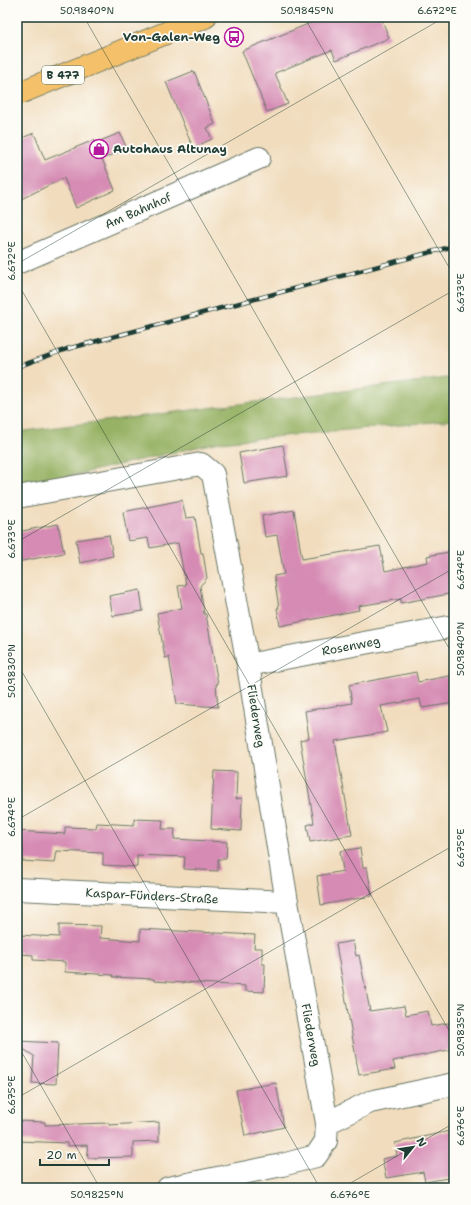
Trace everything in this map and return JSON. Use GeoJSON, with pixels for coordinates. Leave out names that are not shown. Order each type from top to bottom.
{"type":"FeatureCollection","features":[{"type":"Feature","properties":{"kind":"main road","name":"B 477"},"geometry":{"type":"LineString","coordinates":[[17,94],[198,18]]}},
{"type":"Feature","properties":{"kind":"street","name":"Am Bahnhof"},"geometry":{"type":"LineString","coordinates":[[17,263],[259,158]]}},
{"type":"Feature","properties":{"kind":"street","name":"Fliederweg"},"geometry":{"type":"LineString","coordinates":[[17,497],[201,464],[213,474],[248,665],[287,902],[327,1123],[326,1141],[316,1156],[282,1165],[168,1188]]}},
{"type":"Feature","properties":{"kind":"street","name":"Rosenweg"},"geometry":{"type":"LineString","coordinates":[[248,665],[454,626]]}},
{"type":"Feature","properties":{"kind":"street","name":"Kaspar-Fünders-Straße"},"geometry":{"type":"LineString","coordinates":[[17,889],[287,902]]}},
{"type":"Feature","properties":{"kind":"street"},"geometry":{"type":"LineString","coordinates":[[327,1123],[370,1102],[454,1084]]}},
{"type":"Feature","properties":{"kind":"green space"},"geometry":{"type":"Polygon","coordinates":[[[454,377],[454,420],[219,442],[17,488],[17,432],[454,377]]]}},
{"type":"Feature","properties":{"kind":"building"},"geometry":{"type":"Polygon","coordinates":[[[325,17],[381,17],[389,38],[336,60],[332,50],[275,73],[288,104],[267,112],[242,51],[325,17]]]}},
{"type":"Feature","properties":{"kind":"building"},"geometry":{"type":"Polygon","coordinates":[[[194,71],[215,124],[207,128],[212,139],[193,148],[166,82],[194,71]]]}},
{"type":"Feature","properties":{"kind":"building"},"geometry":{"type":"Polygon","coordinates":[[[34,133],[45,160],[94,140],[95,143],[120,133],[127,149],[102,159],[115,190],[76,208],[64,178],[17,201],[17,140],[34,133]]]}},
{"type":"Feature","properties":{"kind":"building"},"geometry":{"type":"Polygon","coordinates":[[[283,445],[288,476],[244,483],[239,453],[283,445]]]}},
{"type":"Feature","properties":{"kind":"building"},"geometry":{"type":"Polygon","coordinates":[[[182,500],[186,518],[195,517],[201,553],[203,553],[207,578],[200,586],[218,684],[216,684],[218,707],[177,704],[169,657],[165,658],[157,613],[182,608],[178,586],[186,585],[178,543],[150,548],[148,538],[128,541],[123,512],[182,500]]]}},
{"type":"Feature","properties":{"kind":"building"},"geometry":{"type":"Polygon","coordinates":[[[294,510],[302,559],[380,546],[385,571],[428,562],[427,556],[454,551],[454,593],[401,603],[401,599],[358,606],[359,610],[280,626],[274,576],[284,574],[277,535],[265,537],[262,516],[294,510]]]}},
{"type":"Feature","properties":{"kind":"building"},"geometry":{"type":"Polygon","coordinates":[[[58,524],[64,553],[17,562],[17,532],[58,524]]]}},
{"type":"Feature","properties":{"kind":"building"},"geometry":{"type":"Polygon","coordinates":[[[109,535],[113,556],[80,563],[76,540],[109,535]]]}},
{"type":"Feature","properties":{"kind":"building"},"geometry":{"type":"Polygon","coordinates":[[[140,590],[143,611],[113,616],[109,596],[140,590]]]}},
{"type":"Feature","properties":{"kind":"building"},"geometry":{"type":"Polygon","coordinates":[[[416,672],[418,682],[454,675],[454,703],[422,708],[420,699],[381,706],[387,732],[335,741],[352,835],[310,842],[307,825],[314,823],[300,740],[309,738],[305,711],[352,703],[349,685],[416,672]]]}},
{"type":"Feature","properties":{"kind":"building"},"geometry":{"type":"Polygon","coordinates":[[[214,771],[237,772],[236,799],[242,798],[241,831],[211,829],[214,771]]]}},
{"type":"Feature","properties":{"kind":"building"},"geometry":{"type":"Polygon","coordinates":[[[134,819],[163,820],[162,829],[175,829],[174,839],[227,842],[226,859],[218,859],[218,871],[184,869],[185,857],[137,855],[137,867],[103,865],[103,853],[57,851],[55,863],[22,861],[23,849],[17,848],[17,831],[65,834],[65,827],[96,828],[97,823],[134,825],[134,819]]]}},
{"type":"Feature","properties":{"kind":"building"},"geometry":{"type":"Polygon","coordinates":[[[360,848],[363,868],[367,867],[372,896],[321,905],[317,876],[343,871],[340,851],[360,848]]]}},
{"type":"Feature","properties":{"kind":"building"},"geometry":{"type":"Polygon","coordinates":[[[59,925],[101,926],[100,938],[140,941],[140,929],[255,935],[254,948],[262,948],[262,964],[265,964],[264,992],[245,991],[245,986],[154,981],[154,979],[113,977],[113,975],[65,972],[65,962],[33,960],[33,955],[21,954],[21,952],[17,952],[17,935],[59,937],[59,925]]]}},
{"type":"Feature","properties":{"kind":"building"},"geometry":{"type":"Polygon","coordinates":[[[353,941],[356,956],[359,955],[370,1011],[404,1006],[406,1015],[428,1011],[431,1026],[454,1022],[454,1049],[393,1061],[395,1069],[359,1075],[336,944],[353,941]]]}},
{"type":"Feature","properties":{"kind":"building"},"geometry":{"type":"Polygon","coordinates":[[[17,1041],[58,1043],[56,1084],[32,1083],[34,1056],[17,1045],[17,1041]]]}},
{"type":"Feature","properties":{"kind":"building"},"geometry":{"type":"Polygon","coordinates":[[[276,1083],[284,1127],[245,1136],[236,1090],[276,1083]]]}},
{"type":"Feature","properties":{"kind":"building"},"geometry":{"type":"Polygon","coordinates":[[[17,1121],[45,1122],[45,1125],[109,1123],[109,1125],[159,1122],[159,1141],[133,1142],[133,1157],[88,1158],[87,1145],[67,1146],[67,1143],[17,1141],[17,1121]]]}},
{"type":"Feature","properties":{"kind":"building"},"geometry":{"type":"Polygon","coordinates":[[[454,1130],[454,1177],[425,1182],[423,1172],[386,1178],[382,1159],[397,1156],[395,1143],[454,1130]]]}},
{"type":"Feature","properties":{"kind":"railway"},"geometry":{"type":"LineString","coordinates":[[17,367],[67,349],[454,246]]}},
{"type":"Feature","properties":{"kind":"place","name":"Von-Galen-Weg"},"geometry":{"type":"Point","coordinates":[234,37]}},
{"type":"Feature","properties":{"kind":"place","name":"Autohaus Altunay"},"geometry":{"type":"Point","coordinates":[99,149]}}]}
